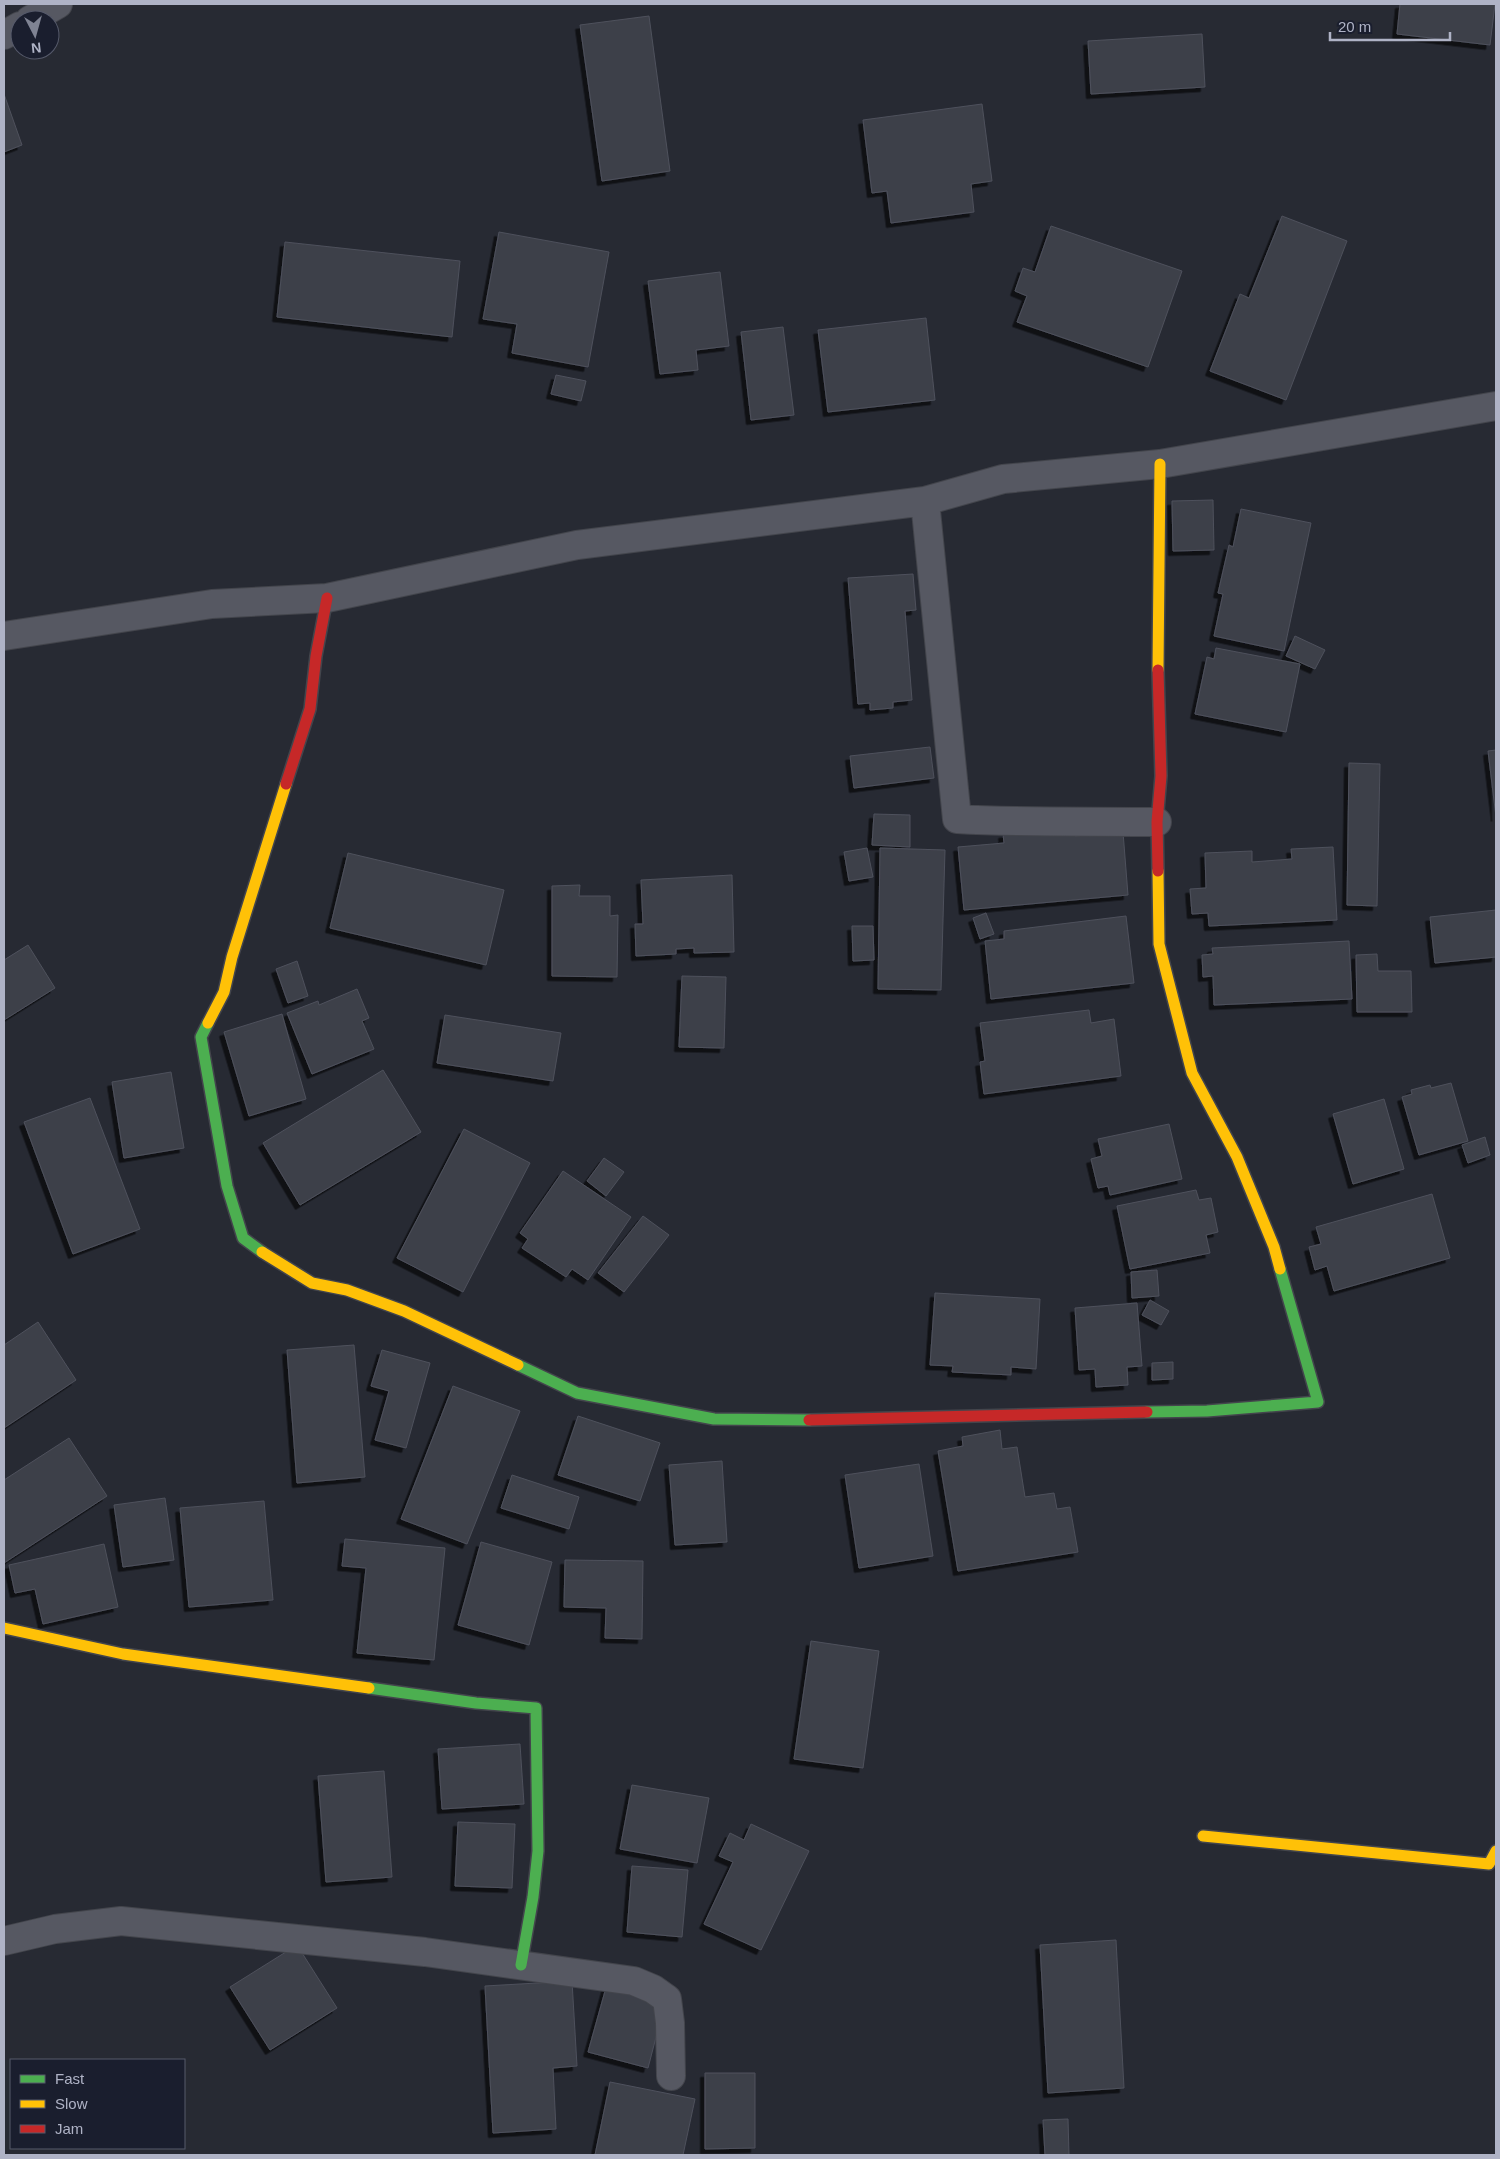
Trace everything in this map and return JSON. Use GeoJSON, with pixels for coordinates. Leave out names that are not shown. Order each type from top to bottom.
{"type":"FeatureCollection","features":[{"type":"Feature","properties":{"kind":"street"},"geometry":{"type":"LineString","coordinates":[[4,636],[212,604],[327,598],[578,545],[926,501],[1003,479],[1160,464],[1496,406]]}},
{"type":"Feature","properties":{"kind":"street"},"geometry":{"type":"LineString","coordinates":[[327,598],[316,656],[310,709],[232,957],[224,992],[201,1037],[227,1186],[243,1238],[270,1259],[312,1283],[347,1290],[404,1310],[577,1393],[714,1419],[834,1420],[1207,1411],[1318,1402],[1274,1247],[1237,1157],[1192,1073],[1159,944],[1157,822],[1161,776],[1158,708],[1160,464]]}},
{"type":"Feature","properties":{"kind":"street"},"geometry":{"type":"LineString","coordinates":[[926,501],[957,819],[1003,822],[1038,820],[1157,822]]}},
{"type":"Feature","properties":{"kind":"street"},"geometry":{"type":"LineString","coordinates":[[4,1628],[123,1654],[476,1703],[536,1708],[538,1851],[533,1897],[521,1965]]}},
{"type":"Feature","properties":{"kind":"street"},"geometry":{"type":"LineString","coordinates":[[1203,1836],[1489,1864],[1496,1850]]}},
{"type":"Feature","properties":{"kind":"street"},"geometry":{"type":"LineString","coordinates":[[4,1941],[55,1929],[121,1921],[415,1951],[634,1981],[666,1999],[670,2023],[671,2076]]}},
{"type":"Feature","properties":{"kind":"building"},"geometry":{"type":"Polygon","coordinates":[[[1400,4],[1495,4],[1490,45],[1397,34],[1400,4]]]}},
{"type":"Feature","properties":{"kind":"building"},"geometry":{"type":"Polygon","coordinates":[[[649,16],[670,171],[602,181],[580,25],[649,16]]]}},
{"type":"Feature","properties":{"kind":"building"},"geometry":{"type":"Polygon","coordinates":[[[1202,34],[1205,87],[1091,94],[1088,41],[1202,34]]]}},
{"type":"Feature","properties":{"kind":"building"},"geometry":{"type":"Polygon","coordinates":[[[4,94],[22,145],[4,152],[4,94]]]}},
{"type":"Feature","properties":{"kind":"building"},"geometry":{"type":"Polygon","coordinates":[[[982,104],[992,181],[971,184],[974,212],[891,223],[887,191],[872,193],[863,120],[982,104]]]}},
{"type":"Feature","properties":{"kind":"building"},"geometry":{"type":"Polygon","coordinates":[[[1282,216],[1347,241],[1286,400],[1210,371],[1240,294],[1249,298],[1282,216]]]}},
{"type":"Feature","properties":{"kind":"building"},"geometry":{"type":"Polygon","coordinates":[[[1051,226],[1182,271],[1148,367],[1017,322],[1027,296],[1015,291],[1023,268],[1035,272],[1051,226]]]}},
{"type":"Feature","properties":{"kind":"building"},"geometry":{"type":"Polygon","coordinates":[[[499,232],[609,252],[588,367],[512,353],[517,324],[483,319],[499,232]]]}},
{"type":"Feature","properties":{"kind":"building"},"geometry":{"type":"Polygon","coordinates":[[[285,242],[460,261],[452,337],[277,317],[285,242]]]}},
{"type":"Feature","properties":{"kind":"building"},"geometry":{"type":"Polygon","coordinates":[[[720,272],[729,346],[696,350],[698,370],[660,374],[648,281],[720,272]]]}},
{"type":"Feature","properties":{"kind":"building"},"geometry":{"type":"Polygon","coordinates":[[[926,318],[935,400],[828,412],[818,330],[926,318]]]}},
{"type":"Feature","properties":{"kind":"building"},"geometry":{"type":"Polygon","coordinates":[[[783,327],[794,415],[751,420],[741,332],[783,327]]]}},
{"type":"Feature","properties":{"kind":"building"},"geometry":{"type":"Polygon","coordinates":[[[556,375],[586,381],[581,401],[551,394],[556,375]]]}},
{"type":"Feature","properties":{"kind":"building"},"geometry":{"type":"Polygon","coordinates":[[[1213,500],[1214,550],[1173,551],[1172,501],[1213,500]]]}},
{"type":"Feature","properties":{"kind":"building"},"geometry":{"type":"Polygon","coordinates":[[[1241,509],[1311,523],[1284,651],[1214,636],[1223,594],[1218,593],[1229,545],[1233,547],[1241,509]]]}},
{"type":"Feature","properties":{"kind":"building"},"geometry":{"type":"Polygon","coordinates":[[[913,574],[916,610],[905,611],[912,700],[893,702],[893,708],[870,710],[870,703],[858,704],[848,578],[913,574]]]}},
{"type":"Feature","properties":{"kind":"building"},"geometry":{"type":"Polygon","coordinates":[[[1295,636],[1325,650],[1315,669],[1286,656],[1295,636]]]}},
{"type":"Feature","properties":{"kind":"building"},"geometry":{"type":"Polygon","coordinates":[[[1216,648],[1300,664],[1286,732],[1195,714],[1207,657],[1214,659],[1216,648]]]}},
{"type":"Feature","properties":{"kind":"building"},"geometry":{"type":"Polygon","coordinates":[[[930,747],[934,778],[854,788],[850,756],[930,747]]]}},
{"type":"Feature","properties":{"kind":"building"},"geometry":{"type":"Polygon","coordinates":[[[1496,750],[1496,817],[1488,751],[1496,750]]]}},
{"type":"Feature","properties":{"kind":"building"},"geometry":{"type":"Polygon","coordinates":[[[1349,763],[1380,764],[1377,906],[1347,905],[1349,763]]]}},
{"type":"Feature","properties":{"kind":"building"},"geometry":{"type":"Polygon","coordinates":[[[874,814],[910,815],[910,847],[872,845],[874,814]]]}},
{"type":"Feature","properties":{"kind":"building"},"geometry":{"type":"Polygon","coordinates":[[[1074,827],[1075,836],[1123,832],[1128,895],[964,910],[958,847],[1004,843],[1003,834],[1074,827]]]}},
{"type":"Feature","properties":{"kind":"building"},"geometry":{"type":"Polygon","coordinates":[[[1333,847],[1337,920],[1209,926],[1208,913],[1192,914],[1190,889],[1206,888],[1205,853],[1252,851],[1252,862],[1292,859],[1291,849],[1333,847]]]}},
{"type":"Feature","properties":{"kind":"building"},"geometry":{"type":"Polygon","coordinates":[[[867,848],[873,877],[849,881],[844,852],[867,848]]]}},
{"type":"Feature","properties":{"kind":"building"},"geometry":{"type":"Polygon","coordinates":[[[880,848],[945,850],[941,990],[878,989],[880,848]]]}},
{"type":"Feature","properties":{"kind":"building"},"geometry":{"type":"Polygon","coordinates":[[[348,853],[504,890],[486,965],[330,928],[348,853]]]}},
{"type":"Feature","properties":{"kind":"building"},"geometry":{"type":"Polygon","coordinates":[[[732,875],[734,952],[694,953],[694,948],[676,949],[676,954],[636,956],[635,924],[643,924],[641,880],[732,875]]]}},
{"type":"Feature","properties":{"kind":"building"},"geometry":{"type":"Polygon","coordinates":[[[580,885],[579,896],[610,896],[610,916],[618,915],[617,977],[552,976],[552,886],[580,885]]]}},
{"type":"Feature","properties":{"kind":"building"},"geometry":{"type":"Polygon","coordinates":[[[1496,910],[1496,957],[1435,963],[1430,917],[1496,910]]]}},
{"type":"Feature","properties":{"kind":"building"},"geometry":{"type":"Polygon","coordinates":[[[986,913],[994,934],[980,939],[973,918],[986,913]]]}},
{"type":"Feature","properties":{"kind":"building"},"geometry":{"type":"Polygon","coordinates":[[[1126,916],[1134,983],[991,999],[985,941],[1004,939],[1004,931],[1126,916]]]}},
{"type":"Feature","properties":{"kind":"building"},"geometry":{"type":"Polygon","coordinates":[[[852,926],[873,926],[874,960],[853,961],[852,926]]]}},
{"type":"Feature","properties":{"kind":"building"},"geometry":{"type":"Polygon","coordinates":[[[1349,941],[1352,999],[1214,1005],[1213,976],[1203,977],[1202,955],[1213,954],[1212,948],[1349,941]]]}},
{"type":"Feature","properties":{"kind":"building"},"geometry":{"type":"Polygon","coordinates":[[[28,945],[55,988],[4,1020],[4,960],[28,945]]]}},
{"type":"Feature","properties":{"kind":"building"},"geometry":{"type":"Polygon","coordinates":[[[1377,954],[1378,971],[1411,971],[1412,1012],[1357,1012],[1356,955],[1377,954]]]}},
{"type":"Feature","properties":{"kind":"building"},"geometry":{"type":"Polygon","coordinates":[[[297,961],[308,996],[288,1003],[276,969],[297,961]]]}},
{"type":"Feature","properties":{"kind":"building"},"geometry":{"type":"Polygon","coordinates":[[[682,976],[726,977],[724,1048],[679,1047],[682,976]]]}},
{"type":"Feature","properties":{"kind":"building"},"geometry":{"type":"Polygon","coordinates":[[[357,989],[369,1018],[362,1021],[374,1049],[312,1074],[287,1013],[318,1001],[319,1005],[357,989]]]}},
{"type":"Feature","properties":{"kind":"building"},"geometry":{"type":"Polygon","coordinates":[[[1089,1010],[1091,1023],[1114,1019],[1121,1076],[984,1094],[980,1062],[985,1061],[980,1023],[1089,1010]]]}},
{"type":"Feature","properties":{"kind":"building"},"geometry":{"type":"Polygon","coordinates":[[[282,1014],[306,1099],[249,1116],[224,1032],[282,1014]]]}},
{"type":"Feature","properties":{"kind":"building"},"geometry":{"type":"Polygon","coordinates":[[[445,1015],[561,1033],[553,1081],[437,1063],[445,1015]]]}},
{"type":"Feature","properties":{"kind":"building"},"geometry":{"type":"Polygon","coordinates":[[[383,1070],[421,1132],[300,1205],[263,1143],[383,1070]]]}},
{"type":"Feature","properties":{"kind":"building"},"geometry":{"type":"Polygon","coordinates":[[[171,1072],[184,1148],[124,1158],[112,1082],[171,1072]]]}},
{"type":"Feature","properties":{"kind":"building"},"geometry":{"type":"Polygon","coordinates":[[[1451,1083],[1468,1141],[1419,1155],[1402,1097],[1412,1094],[1411,1090],[1430,1085],[1431,1088],[1451,1083]]]}},
{"type":"Feature","properties":{"kind":"building"},"geometry":{"type":"Polygon","coordinates":[[[90,1098],[140,1229],[73,1254],[24,1122],[90,1098]]]}},
{"type":"Feature","properties":{"kind":"building"},"geometry":{"type":"Polygon","coordinates":[[[1384,1099],[1404,1169],[1353,1184],[1333,1114],[1384,1099]]]}},
{"type":"Feature","properties":{"kind":"building"},"geometry":{"type":"Polygon","coordinates":[[[1169,1124],[1182,1179],[1110,1195],[1108,1186],[1098,1188],[1091,1159],[1102,1156],[1098,1139],[1169,1124]]]}},
{"type":"Feature","properties":{"kind":"building"},"geometry":{"type":"Polygon","coordinates":[[[464,1129],[530,1163],[463,1292],[397,1258],[464,1129]]]}},
{"type":"Feature","properties":{"kind":"building"},"geometry":{"type":"Polygon","coordinates":[[[1485,1137],[1490,1155],[1468,1163],[1462,1145],[1485,1137]]]}},
{"type":"Feature","properties":{"kind":"building"},"geometry":{"type":"Polygon","coordinates":[[[604,1158],[624,1172],[606,1196],[587,1181],[604,1158]]]}},
{"type":"Feature","properties":{"kind":"building"},"geometry":{"type":"Polygon","coordinates":[[[563,1171],[631,1217],[588,1280],[572,1269],[566,1277],[522,1248],[528,1239],[520,1233],[563,1171]]]}},
{"type":"Feature","properties":{"kind":"building"},"geometry":{"type":"Polygon","coordinates":[[[1196,1190],[1199,1200],[1211,1198],[1218,1232],[1206,1235],[1210,1253],[1130,1269],[1117,1206],[1196,1190]]]}},
{"type":"Feature","properties":{"kind":"building"},"geometry":{"type":"Polygon","coordinates":[[[1432,1194],[1450,1258],[1334,1291],[1327,1266],[1315,1270],[1309,1247],[1321,1244],[1316,1227],[1432,1194]]]}},
{"type":"Feature","properties":{"kind":"building"},"geometry":{"type":"Polygon","coordinates":[[[643,1216],[669,1235],[624,1292],[598,1273],[643,1216]]]}},
{"type":"Feature","properties":{"kind":"building"},"geometry":{"type":"Polygon","coordinates":[[[1157,1270],[1159,1296],[1132,1298],[1131,1272],[1157,1270]]]}},
{"type":"Feature","properties":{"kind":"building"},"geometry":{"type":"Polygon","coordinates":[[[935,1293],[1040,1299],[1036,1369],[1011,1367],[1011,1375],[952,1372],[953,1366],[930,1365],[935,1293]]]}},
{"type":"Feature","properties":{"kind":"building"},"geometry":{"type":"Polygon","coordinates":[[[1150,1300],[1169,1311],[1161,1325],[1142,1315],[1150,1300]]]}},
{"type":"Feature","properties":{"kind":"building"},"geometry":{"type":"Polygon","coordinates":[[[1137,1303],[1142,1366],[1127,1367],[1128,1385],[1096,1387],[1095,1369],[1079,1370],[1075,1308],[1137,1303]]]}},
{"type":"Feature","properties":{"kind":"building"},"geometry":{"type":"Polygon","coordinates":[[[38,1322],[76,1380],[4,1428],[4,1345],[38,1322]]]}},
{"type":"Feature","properties":{"kind":"building"},"geometry":{"type":"Polygon","coordinates":[[[354,1345],[365,1477],[297,1483],[287,1350],[354,1345]]]}},
{"type":"Feature","properties":{"kind":"building"},"geometry":{"type":"Polygon","coordinates":[[[382,1350],[430,1363],[406,1448],[375,1440],[389,1391],[371,1386],[382,1350]]]}},
{"type":"Feature","properties":{"kind":"building"},"geometry":{"type":"Polygon","coordinates":[[[1173,1362],[1173,1379],[1152,1380],[1152,1363],[1173,1362]]]}},
{"type":"Feature","properties":{"kind":"building"},"geometry":{"type":"Polygon","coordinates":[[[453,1386],[520,1411],[467,1544],[401,1519],[453,1386]]]}},
{"type":"Feature","properties":{"kind":"building"},"geometry":{"type":"Polygon","coordinates":[[[578,1416],[660,1443],[640,1501],[558,1475],[578,1416]]]}},
{"type":"Feature","properties":{"kind":"building"},"geometry":{"type":"Polygon","coordinates":[[[1000,1430],[1002,1449],[1017,1447],[1025,1497],[1054,1493],[1057,1509],[1070,1507],[1078,1552],[958,1571],[938,1451],[963,1446],[962,1437],[1000,1430]]]}},
{"type":"Feature","properties":{"kind":"building"},"geometry":{"type":"Polygon","coordinates":[[[69,1438],[107,1496],[4,1563],[4,1480],[69,1438]]]}},
{"type":"Feature","properties":{"kind":"building"},"geometry":{"type":"Polygon","coordinates":[[[722,1461],[727,1542],[675,1545],[669,1465],[722,1461]]]}},
{"type":"Feature","properties":{"kind":"building"},"geometry":{"type":"Polygon","coordinates":[[[919,1464],[933,1556],[859,1568],[845,1475],[919,1464]]]}},
{"type":"Feature","properties":{"kind":"building"},"geometry":{"type":"Polygon","coordinates":[[[512,1475],[579,1497],[569,1529],[501,1508],[512,1475]]]}},
{"type":"Feature","properties":{"kind":"building"},"geometry":{"type":"Polygon","coordinates":[[[165,1498],[174,1560],[123,1567],[114,1505],[165,1498]]]}},
{"type":"Feature","properties":{"kind":"building"},"geometry":{"type":"Polygon","coordinates":[[[264,1501],[273,1600],[189,1607],[180,1508],[264,1501]]]}},
{"type":"Feature","properties":{"kind":"building"},"geometry":{"type":"Polygon","coordinates":[[[345,1539],[445,1548],[434,1660],[357,1653],[366,1568],[342,1566],[345,1539]]]}},
{"type":"Feature","properties":{"kind":"building"},"geometry":{"type":"Polygon","coordinates":[[[481,1542],[552,1562],[529,1645],[458,1625],[481,1542]]]}},
{"type":"Feature","properties":{"kind":"building"},"geometry":{"type":"Polygon","coordinates":[[[104,1544],[118,1607],[43,1624],[35,1589],[15,1593],[9,1565],[104,1544]]]}},
{"type":"Feature","properties":{"kind":"building"},"geometry":{"type":"Polygon","coordinates":[[[565,1560],[643,1561],[642,1639],[605,1638],[606,1608],[564,1607],[565,1560]]]}},
{"type":"Feature","properties":{"kind":"building"},"geometry":{"type":"Polygon","coordinates":[[[811,1641],[879,1651],[863,1768],[794,1759],[811,1641]]]}},
{"type":"Feature","properties":{"kind":"building"},"geometry":{"type":"Polygon","coordinates":[[[520,1744],[524,1804],[442,1809],[438,1749],[520,1744]]]}},
{"type":"Feature","properties":{"kind":"building"},"geometry":{"type":"Polygon","coordinates":[[[384,1771],[392,1877],[326,1882],[318,1776],[384,1771]]]}},
{"type":"Feature","properties":{"kind":"building"},"geometry":{"type":"Polygon","coordinates":[[[632,1785],[709,1798],[697,1863],[620,1849],[632,1785]]]}},
{"type":"Feature","properties":{"kind":"building"},"geometry":{"type":"Polygon","coordinates":[[[458,1822],[515,1824],[512,1888],[455,1886],[458,1822]]]}},
{"type":"Feature","properties":{"kind":"building"},"geometry":{"type":"Polygon","coordinates":[[[751,1824],[809,1851],[761,1950],[704,1924],[733,1862],[719,1856],[730,1833],[744,1840],[751,1824]]]}},
{"type":"Feature","properties":{"kind":"building"},"geometry":{"type":"Polygon","coordinates":[[[632,1866],[688,1870],[682,1937],[627,1932],[632,1866]]]}},
{"type":"Feature","properties":{"kind":"building"},"geometry":{"type":"Polygon","coordinates":[[[1116,1940],[1124,2088],[1048,2093],[1040,1945],[1116,1940]]]}},
{"type":"Feature","properties":{"kind":"building"},"geometry":{"type":"Polygon","coordinates":[[[297,1945],[337,2008],[270,2050],[230,1987],[297,1945]]]}},
{"type":"Feature","properties":{"kind":"building"},"geometry":{"type":"Polygon","coordinates":[[[572,1981],[577,2066],[553,2068],[556,2129],[493,2133],[485,1986],[572,1981]]]}},
{"type":"Feature","properties":{"kind":"building"},"geometry":{"type":"Polygon","coordinates":[[[607,1984],[666,1999],[648,2068],[588,2052],[607,1984]]]}},
{"type":"Feature","properties":{"kind":"building"},"geometry":{"type":"Polygon","coordinates":[[[705,2073],[755,2073],[755,2148],[705,2149],[705,2073]]]}},
{"type":"Feature","properties":{"kind":"building"},"geometry":{"type":"Polygon","coordinates":[[[610,2082],[695,2099],[683,2155],[595,2155],[610,2082]]]}},
{"type":"Feature","properties":{"kind":"building"},"geometry":{"type":"Polygon","coordinates":[[[1068,2119],[1069,2155],[1045,2155],[1043,2120],[1068,2119]]]}},
{"type":"Feature","properties":{"kind":"traffic: fast"},"geometry":{"type":"LineString","coordinates":[[208,1023],[201,1037],[227,1186],[243,1238],[262,1252]]}},
{"type":"Feature","properties":{"kind":"traffic: fast"},"geometry":{"type":"LineString","coordinates":[[1147,1412],[1207,1411],[1318,1402],[1280,1269]]}},
{"type":"Feature","properties":{"kind":"traffic: fast"},"geometry":{"type":"LineString","coordinates":[[518,1365],[577,1393],[714,1419],[809,1420]]}},
{"type":"Feature","properties":{"kind":"traffic: fast"},"geometry":{"type":"LineString","coordinates":[[369,1688],[476,1703],[536,1708],[538,1851],[533,1897],[521,1965]]}},
{"type":"Feature","properties":{"kind":"traffic: slow"},"geometry":{"type":"LineString","coordinates":[[1158,670],[1160,464]]}},
{"type":"Feature","properties":{"kind":"traffic: slow"},"geometry":{"type":"LineString","coordinates":[[208,1023],[224,992],[232,957],[286,784]]}},
{"type":"Feature","properties":{"kind":"traffic: slow"},"geometry":{"type":"LineString","coordinates":[[1158,871],[1159,944],[1192,1073],[1237,1157],[1274,1247],[1280,1269]]}},
{"type":"Feature","properties":{"kind":"traffic: slow"},"geometry":{"type":"LineString","coordinates":[[262,1252],[312,1283],[347,1290],[404,1311],[518,1365]]}},
{"type":"Feature","properties":{"kind":"traffic: slow"},"geometry":{"type":"LineString","coordinates":[[4,1628],[123,1654],[369,1688]]}},
{"type":"Feature","properties":{"kind":"traffic: slow"},"geometry":{"type":"LineString","coordinates":[[1203,1836],[1489,1864],[1496,1851]]}},
{"type":"Feature","properties":{"kind":"traffic: jam"},"geometry":{"type":"LineString","coordinates":[[286,784],[310,709],[316,656],[327,598]]}},
{"type":"Feature","properties":{"kind":"traffic: jam"},"geometry":{"type":"LineString","coordinates":[[1158,670],[1161,776],[1157,822],[1158,871]]}},
{"type":"Feature","properties":{"kind":"traffic: jam"},"geometry":{"type":"LineString","coordinates":[[809,1420],[1147,1412]]}}]}
